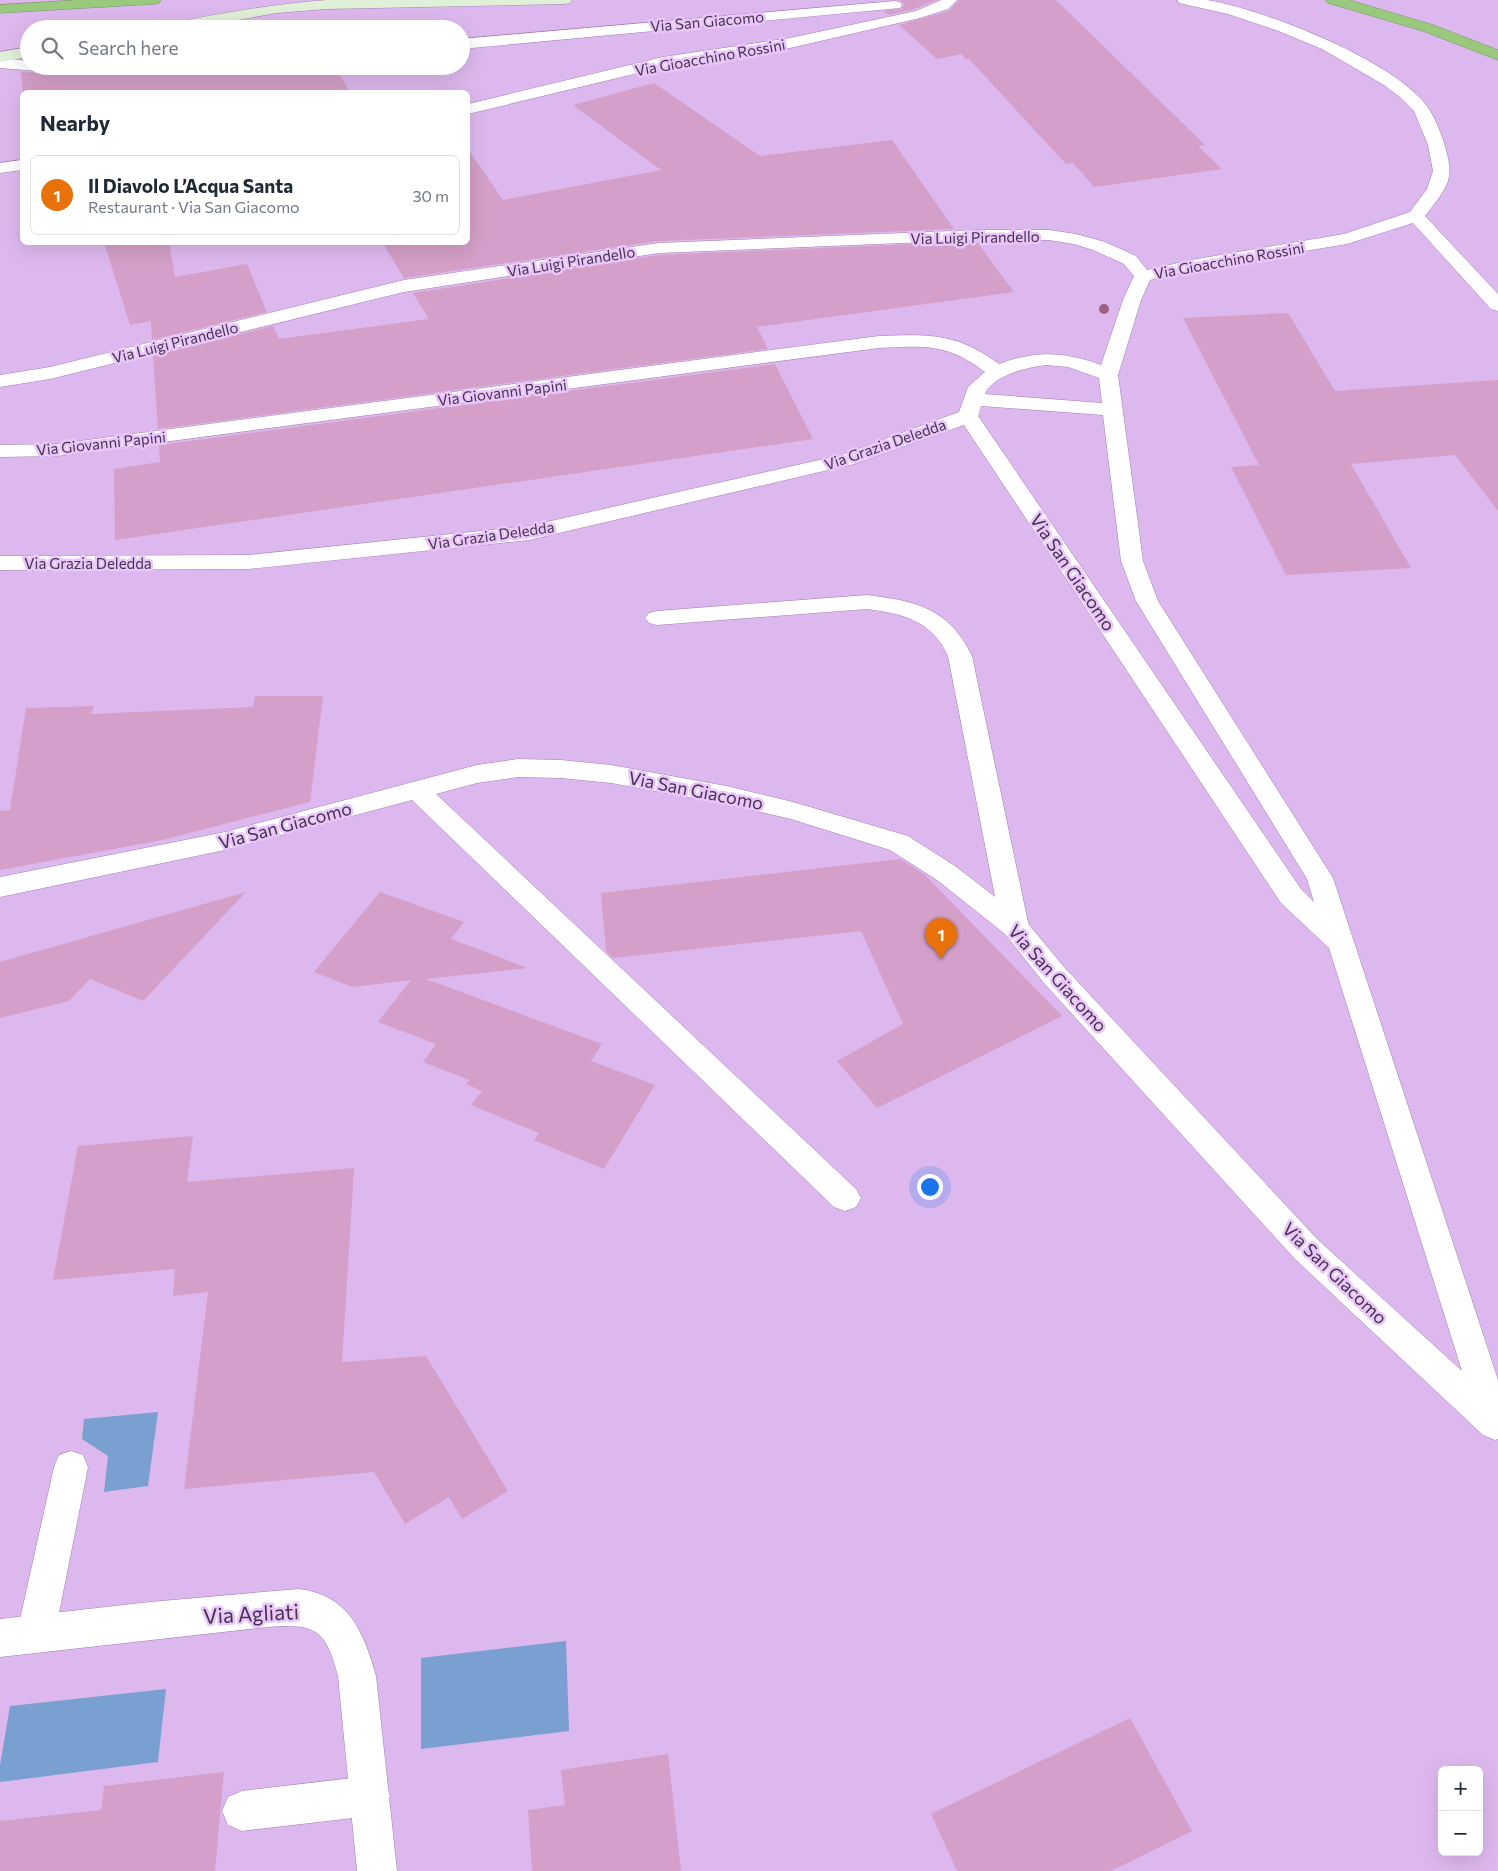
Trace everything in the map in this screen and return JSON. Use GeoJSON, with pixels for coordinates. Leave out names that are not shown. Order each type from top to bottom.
{"type":"FeatureCollection","features":[{"type":"Feature","properties":{"kind":"highway"},"geometry":{"type":"LineString","coordinates":[[0,9],[154,0]]}},
{"type":"Feature","properties":{"kind":"highway"},"geometry":{"type":"LineString","coordinates":[[1334,0],[1428,28],[1498,55]]}},
{"type":"Feature","properties":{"kind":"highway"},"geometry":{"type":"LineString","coordinates":[[1393,2],[1436,16]]}},
{"type":"Feature","properties":{"kind":"street"},"geometry":{"type":"LineString","coordinates":[[216,20],[295,7],[396,1],[565,0]]}},
{"type":"Feature","properties":{"kind":"street","name":"Via Gioacchino Rossini"},"geometry":{"type":"LineString","coordinates":[[470,109],[664,62],[790,43],[920,14],[943,6],[951,0]]}},
{"type":"Feature","properties":{"kind":"street","name":"Via San Giacomo"},"geometry":{"type":"LineString","coordinates":[[470,43],[951,0]]}},
{"type":"Feature","properties":{"kind":"street"},"geometry":{"type":"LineString","coordinates":[[1184,0],[1254,17],[1311,38],[1356,61],[1396,86],[1418,104],[1432,127],[1442,171],[1432,194],[1416,216],[1498,305]]}},
{"type":"Feature","properties":{"kind":"street"},"geometry":{"type":"LineString","coordinates":[[0,57],[20,54]]}},
{"type":"Feature","properties":{"kind":"street"},"geometry":{"type":"LineString","coordinates":[[0,64],[20,65]]}},
{"type":"Feature","properties":{"kind":"street"},"geometry":{"type":"LineString","coordinates":[[0,168],[20,165]]}},
{"type":"Feature","properties":{"kind":"street","name":"Via Gioacchino Rossini"},"geometry":{"type":"LineString","coordinates":[[1108,375],[1132,300],[1143,276],[1191,265],[1347,239],[1416,216]]}},
{"type":"Feature","properties":{"kind":"street","name":"Via Luigi Pirandello"},"geometry":{"type":"LineString","coordinates":[[0,381],[50,373],[404,286],[659,248],[977,235],[1049,235],[1076,239],[1099,246],[1130,260],[1143,276]]}},
{"type":"Feature","properties":{"kind":"street","name":"Via Giovanni Papini"},"geometry":{"type":"LineString","coordinates":[[0,451],[57,450],[879,342],[914,341],[962,348],[997,372]]}},
{"type":"Feature","properties":{"kind":"street"},"geometry":{"type":"LineString","coordinates":[[1108,375],[1082,364],[1053,359],[1033,359],[997,372],[978,387],[971,407],[1113,410]]}},
{"type":"Feature","properties":{"kind":"street","name":"Via San Giacomo"},"geometry":{"type":"LineString","coordinates":[[1108,375],[1132,562],[1147,601],[1320,878],[1497,1429]]}},
{"type":"Feature","properties":{"kind":"street","name":"Via San Giacomo"},"geometry":{"type":"LineString","coordinates":[[971,407],[1291,896],[1340,942]]}},
{"type":"Feature","properties":{"kind":"street","name":"Via Grazia Deledda"},"geometry":{"type":"LineString","coordinates":[[0,563],[248,562],[529,533],[848,460],[971,407]]}},
{"type":"Feature","properties":{"kind":"street"},"geometry":{"type":"LineString","coordinates":[[657,618],[867,602],[902,608],[933,620],[944,628],[957,645],[960,656],[1015,927]]}},
{"type":"Feature","properties":{"kind":"street","name":"Via San Giacomo"},"geometry":{"type":"LineString","coordinates":[[0,887],[225,841],[477,774],[518,768],[561,769],[611,774],[726,794],[793,810],[899,843],[946,873],[1015,927],[1054,975],[1306,1248],[1497,1429]]}},
{"type":"Feature","properties":{"kind":"street"},"geometry":{"type":"LineString","coordinates":[[417,790],[845,1198]]}},
{"type":"Feature","properties":{"kind":"street"},"geometry":{"type":"LineString","coordinates":[[36,1633],[71,1467]]}},
{"type":"Feature","properties":{"kind":"street","name":"Via Agliati"},"geometry":{"type":"LineString","coordinates":[[0,1638],[154,1619],[285,1608],[312,1610],[334,1623],[349,1645],[358,1676],[377,1871]]}},
{"type":"Feature","properties":{"kind":"street"},"geometry":{"type":"LineString","coordinates":[[242,1812],[370,1796]]}},
{"type":"Feature","properties":{"kind":"water"},"geometry":{"type":"Polygon","coordinates":[[[158,1412],[148,1486],[104,1492],[108,1456],[82,1439],[84,1419],[158,1412]]]}},
{"type":"Feature","properties":{"kind":"water"},"geometry":{"type":"Polygon","coordinates":[[[566,1641],[569,1731],[421,1749],[421,1658],[566,1641]]]}},
{"type":"Feature","properties":{"kind":"water"},"geometry":{"type":"Polygon","coordinates":[[[166,1689],[158,1762],[0,1782],[0,1765],[10,1706],[166,1689]]]}},
{"type":"Feature","properties":{"kind":"building"},"geometry":{"type":"Polygon","coordinates":[[[900,0],[936,0],[915,9],[888,15],[883,11],[902,9],[904,4],[900,0]]]}},
{"type":"Feature","properties":{"kind":"building"},"geometry":{"type":"Polygon","coordinates":[[[959,0],[1056,0],[1205,145],[1198,146],[1222,169],[1094,187],[1073,163],[1066,164],[969,59],[965,59],[962,54],[937,59],[899,25],[949,11],[959,0]]]}},
{"type":"Feature","properties":{"kind":"building"},"geometry":{"type":"Polygon","coordinates":[[[21,75],[340,75],[349,90],[23,90],[21,75]]]}},
{"type":"Feature","properties":{"kind":"building"},"geometry":{"type":"Polygon","coordinates":[[[654,83],[760,156],[892,140],[954,229],[659,241],[404,278],[384,245],[470,245],[470,152],[503,200],[661,170],[573,105],[654,83]]]}},
{"type":"Feature","properties":{"kind":"building"},"geometry":{"type":"Polygon","coordinates":[[[963,242],[965,244],[978,243],[1014,292],[757,327],[768,349],[158,429],[153,356],[273,326],[279,339],[429,319],[413,293],[659,255],[963,242]]]}},
{"type":"Feature","properties":{"kind":"building"},"geometry":{"type":"Polygon","coordinates":[[[105,245],[170,245],[175,277],[247,264],[267,312],[152,340],[151,321],[130,325],[105,245]]]}},
{"type":"Feature","properties":{"kind":"building"},"geometry":{"type":"Polygon","coordinates":[[[1288,313],[1335,391],[1498,380],[1498,511],[1455,455],[1351,464],[1411,568],[1286,575],[1231,467],[1259,465],[1183,318],[1288,313]]]}},
{"type":"Feature","properties":{"kind":"building"},"geometry":{"type":"Polygon","coordinates":[[[775,364],[813,439],[115,540],[114,469],[160,462],[159,445],[775,364]]]}},
{"type":"Feature","properties":{"kind":"building"},"geometry":{"type":"Polygon","coordinates":[[[255,696],[323,696],[310,802],[162,840],[0,870],[0,811],[10,810],[26,708],[94,706],[91,714],[253,707],[255,696]]]}},
{"type":"Feature","properties":{"kind":"building"},"geometry":{"type":"Polygon","coordinates":[[[900,859],[924,874],[1062,1016],[877,1108],[837,1061],[903,1024],[861,931],[613,958],[606,951],[601,893],[900,859]]]}},
{"type":"Feature","properties":{"kind":"building"},"geometry":{"type":"Polygon","coordinates":[[[246,892],[143,1001],[90,979],[69,1001],[0,1018],[0,962],[246,892]]]}},
{"type":"Feature","properties":{"kind":"building"},"geometry":{"type":"Polygon","coordinates":[[[380,892],[464,922],[451,939],[528,968],[426,979],[602,1044],[591,1061],[655,1085],[604,1169],[534,1140],[539,1133],[471,1105],[482,1091],[466,1084],[469,1080],[423,1062],[436,1044],[378,1022],[411,980],[352,987],[314,972],[380,892]]]}},
{"type":"Feature","properties":{"kind":"building"},"geometry":{"type":"Polygon","coordinates":[[[193,1136],[187,1182],[354,1168],[342,1362],[426,1356],[508,1491],[462,1519],[449,1497],[405,1524],[374,1472],[184,1489],[208,1292],[173,1296],[175,1269],[53,1280],[78,1146],[193,1136]]]}},
{"type":"Feature","properties":{"kind":"building"},"geometry":{"type":"Polygon","coordinates":[[[1130,1718],[1192,1831],[1111,1871],[957,1871],[931,1814],[1130,1718]]]}},
{"type":"Feature","properties":{"kind":"building"},"geometry":{"type":"Polygon","coordinates":[[[668,1754],[681,1871],[532,1871],[528,1810],[565,1805],[561,1770],[668,1754]]]}},
{"type":"Feature","properties":{"kind":"building"},"geometry":{"type":"Polygon","coordinates":[[[224,1772],[215,1871],[0,1871],[0,1821],[101,1810],[104,1786],[224,1772]]]}},
{"type":"Feature","properties":{"kind":"place","name":"Il Diavolo L’Acqua Santa"},"geometry":{"type":"Point","coordinates":[941,959]}}]}
